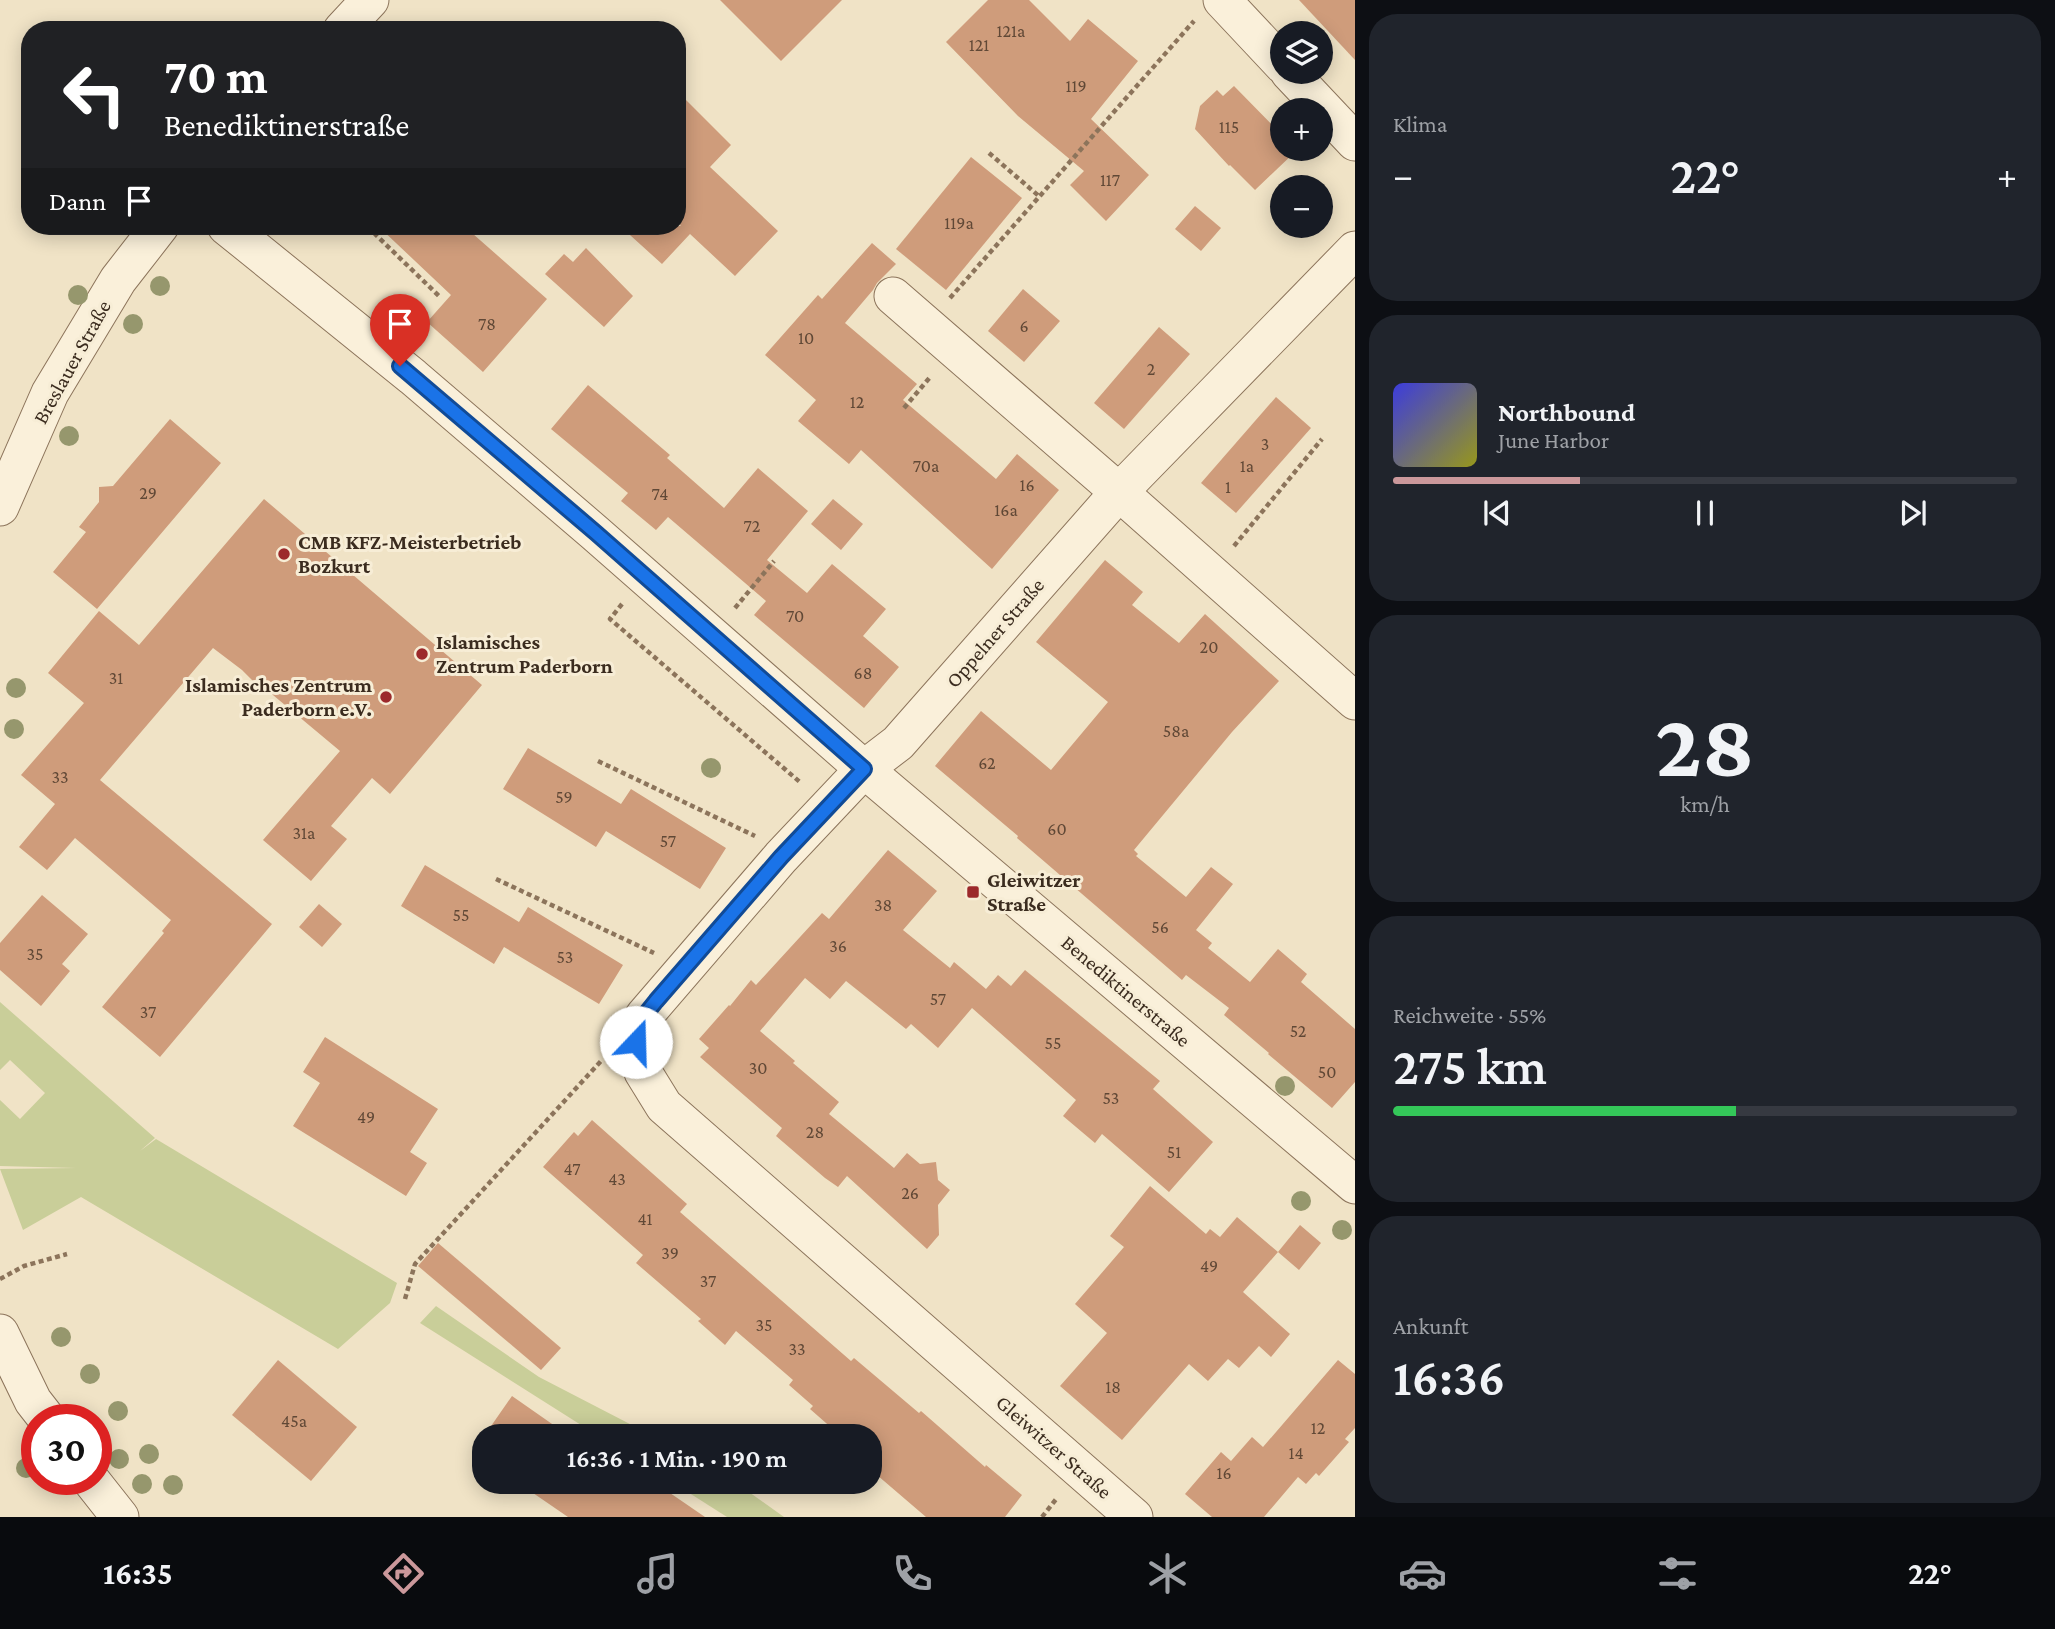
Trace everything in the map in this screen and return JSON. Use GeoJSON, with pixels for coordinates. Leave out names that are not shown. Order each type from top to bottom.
{"type":"FeatureCollection","features":[{"type":"Feature","properties":{"kind":"street"},"geometry":{"type":"LineString","coordinates":[[350,21],[370,0]]}},
{"type":"Feature","properties":{"kind":"street"},"geometry":{"type":"LineString","coordinates":[[1209,10],[1270,55]]}},
{"type":"Feature","properties":{"kind":"street"},"geometry":{"type":"LineString","coordinates":[[1300,84],[1355,142]]}},
{"type":"Feature","properties":{"kind":"street","name":"Breslauer Straße"},"geometry":{"type":"LineString","coordinates":[[0,508],[50,393],[118,280],[153,235]]}},
{"type":"Feature","properties":{"kind":"street","name":"Benediktinerstraße"},"geometry":{"type":"LineString","coordinates":[[237,235],[413,377],[864,769],[1355,1185]]}},
{"type":"Feature","properties":{"kind":"street","name":"Oppelner Straße"},"geometry":{"type":"LineString","coordinates":[[864,769],[898,743],[1119,492],[1355,250]]}},
{"type":"Feature","properties":{"kind":"street"},"geometry":{"type":"LineString","coordinates":[[893,296],[1355,701]]}},
{"type":"Feature","properties":{"kind":"street","name":"Gleiwitzer Straße"},"geometry":{"type":"LineString","coordinates":[[864,769],[781,857],[644,1016],[636,1042],[643,1072],[664,1106],[1134,1517]]}},
{"type":"Feature","properties":{"kind":"street"},"geometry":{"type":"LineString","coordinates":[[0,1333],[35,1404]]}},
{"type":"Feature","properties":{"kind":"street"},"geometry":{"type":"LineString","coordinates":[[103,1495],[120,1517]]}},
{"type":"Feature","properties":{"kind":"path"},"geometry":{"type":"LineString","coordinates":[[926,325],[1209,10]]}},
{"type":"Feature","properties":{"kind":"path"},"geometry":{"type":"LineString","coordinates":[[989,153],[1040,197]]}},
{"type":"Feature","properties":{"kind":"path"},"geometry":{"type":"LineString","coordinates":[[375,235],[439,296]]}},
{"type":"Feature","properties":{"kind":"path"},"geometry":{"type":"LineString","coordinates":[[1211,574],[1322,439]]}},
{"type":"Feature","properties":{"kind":"path"},"geometry":{"type":"LineString","coordinates":[[713,636],[774,561]]}},
{"type":"Feature","properties":{"kind":"path"},"geometry":{"type":"LineString","coordinates":[[645,576],[610,619],[828,807]]}},
{"type":"Feature","properties":{"kind":"path"},"geometry":{"type":"LineString","coordinates":[[598,761],[754,835],[781,857]]}},
{"type":"Feature","properties":{"kind":"path"},"geometry":{"type":"LineString","coordinates":[[496,879],[653,952],[680,973]]}},
{"type":"Feature","properties":{"kind":"path"},"geometry":{"type":"LineString","coordinates":[[405,1298],[415,1264],[605,1057]]}},
{"type":"Feature","properties":{"kind":"path"},"geometry":{"type":"LineString","coordinates":[[0,1279],[24,1266],[67,1254]]}},
{"type":"Feature","properties":{"kind":"green space"},"geometry":{"type":"Polygon","coordinates":[[[0,1002],[155,1138],[140,1151],[156,1139],[397,1283],[390,1303],[338,1349],[81,1197],[23,1230],[0,1169],[76,1168],[0,1166],[0,1100],[20,1119],[45,1093],[10,1060],[0,1070],[0,1002]]]}},
{"type":"Feature","properties":{"kind":"green space"},"geometry":{"type":"Polygon","coordinates":[[[436,1306],[539,1377],[630,1424],[579,1424],[420,1323],[436,1306]]]}},
{"type":"Feature","properties":{"kind":"green space"},"geometry":{"type":"Polygon","coordinates":[[[691,1494],[752,1494],[784,1517],[727,1517],[691,1494]]]}},
{"type":"Feature","properties":{"kind":"building"},"geometry":{"type":"Polygon","coordinates":[[[720,0],[842,0],[781,61],[720,0]]]}},
{"type":"Feature","properties":{"kind":"building"},"geometry":{"type":"Polygon","coordinates":[[[988,0],[1029,0],[1070,41],[1088,19],[1138,61],[1091,119],[1149,175],[1106,221],[1070,185],[1084,171],[1018,116],[946,42],[988,0]]]}},
{"type":"Feature","properties":{"kind":"building"},"geometry":{"type":"Polygon","coordinates":[[[1299,0],[1355,0],[1355,60],[1333,36],[1333,21],[1319,21],[1299,0]]]}},
{"type":"Feature","properties":{"kind":"building"},"geometry":{"type":"Polygon","coordinates":[[[1234,86],[1270,123],[1270,161],[1285,161],[1255,190],[1195,129],[1200,106],[1217,90],[1223,96],[1234,86]]]}},
{"type":"Feature","properties":{"kind":"building"},"geometry":{"type":"Polygon","coordinates":[[[686,100],[731,145],[710,167],[778,231],[735,276],[690,234],[662,264],[630,235],[686,235],[686,100]]]}},
{"type":"Feature","properties":{"kind":"building"},"geometry":{"type":"Polygon","coordinates":[[[971,157],[1022,198],[946,290],[896,249],[971,157]]]}},
{"type":"Feature","properties":{"kind":"building"},"geometry":{"type":"Polygon","coordinates":[[[1195,206],[1221,228],[1201,251],[1175,229],[1195,206]]]}},
{"type":"Feature","properties":{"kind":"building"},"geometry":{"type":"Polygon","coordinates":[[[388,235],[474,235],[547,299],[483,372],[427,322],[451,295],[388,235]]]}},
{"type":"Feature","properties":{"kind":"building"},"geometry":{"type":"Polygon","coordinates":[[[872,243],[896,264],[845,323],[917,384],[903,400],[996,479],[1017,454],[1059,490],[992,569],[861,450],[849,464],[798,421],[816,400],[765,355],[818,295],[822,299],[872,243]]]}},
{"type":"Feature","properties":{"kind":"building"},"geometry":{"type":"Polygon","coordinates":[[[586,248],[633,296],[604,327],[545,274],[564,254],[573,262],[586,248]]]}},
{"type":"Feature","properties":{"kind":"building"},"geometry":{"type":"Polygon","coordinates":[[[1023,289],[1060,321],[1024,362],[988,331],[1023,289]]]}},
{"type":"Feature","properties":{"kind":"building"},"geometry":{"type":"Polygon","coordinates":[[[1159,327],[1190,354],[1124,429],[1094,403],[1159,327]]]}},
{"type":"Feature","properties":{"kind":"building"},"geometry":{"type":"Polygon","coordinates":[[[588,385],[670,455],[667,458],[724,508],[758,468],[808,511],[767,560],[807,593],[832,564],[886,609],[863,636],[899,667],[864,708],[754,615],[766,601],[668,517],[656,530],[621,501],[628,493],[551,429],[588,385]]]}},
{"type":"Feature","properties":{"kind":"building"},"geometry":{"type":"Polygon","coordinates":[[[1276,397],[1311,428],[1236,513],[1201,483],[1276,397]]]}},
{"type":"Feature","properties":{"kind":"building"},"geometry":{"type":"Polygon","coordinates":[[[170,419],[221,463],[97,609],[53,572],[86,532],[79,527],[99,502],[99,487],[113,486],[170,419]]]}},
{"type":"Feature","properties":{"kind":"building"},"geometry":{"type":"Polygon","coordinates":[[[264,499],[482,685],[390,794],[372,778],[331,826],[347,839],[311,881],[263,840],[340,751],[213,648],[100,780],[272,924],[160,1057],[102,1007],[164,933],[162,931],[171,920],[75,838],[47,870],[19,847],[55,804],[21,775],[84,703],[48,673],[99,611],[139,645],[264,499]]]}},
{"type":"Feature","properties":{"kind":"building"},"geometry":{"type":"Polygon","coordinates":[[[833,499],[863,524],[841,550],[811,524],[833,499]]]}},
{"type":"Feature","properties":{"kind":"building"},"geometry":{"type":"Polygon","coordinates":[[[1105,560],[1143,592],[1132,605],[1179,643],[1205,614],[1279,681],[1232,732],[1134,850],[1138,854],[1136,856],[1186,897],[1211,867],[1233,884],[1196,930],[1212,943],[1208,948],[1250,982],[1278,949],[1307,974],[1301,982],[1355,1029],[1355,1082],[1332,1108],[1224,1015],[1229,1008],[1186,975],[1182,980],[935,766],[981,711],[1051,770],[1108,702],[1036,642],[1105,560]]]}},
{"type":"Feature","properties":{"kind":"building"},"geometry":{"type":"Polygon","coordinates":[[[528,748],[621,804],[631,789],[726,848],[700,889],[606,831],[596,847],[503,789],[528,748]]]}},
{"type":"Feature","properties":{"kind":"building"},"geometry":{"type":"Polygon","coordinates":[[[888,850],[937,891],[903,930],[950,968],[954,962],[986,989],[998,975],[1011,986],[1025,970],[1160,1081],[1153,1089],[1213,1142],[1169,1192],[1102,1134],[1095,1143],[1063,1116],[1076,1100],[972,1008],[938,1048],[911,1024],[906,1029],[846,981],[830,999],[805,978],[760,1031],[839,1102],[829,1114],[894,1168],[907,1153],[920,1164],[936,1162],[938,1180],[950,1190],[938,1205],[939,1235],[927,1249],[847,1176],[838,1187],[825,1178],[776,1136],[782,1128],[700,1057],[709,1048],[699,1039],[751,980],[756,985],[822,913],[829,919],[888,850]]]}},
{"type":"Feature","properties":{"kind":"building"},"geometry":{"type":"Polygon","coordinates":[[[425,865],[519,922],[528,907],[623,965],[599,1004],[504,947],[494,964],[401,906],[425,865]]]}},
{"type":"Feature","properties":{"kind":"building"},"geometry":{"type":"Polygon","coordinates":[[[42,895],[88,934],[62,964],[70,971],[41,1006],[0,970],[0,943],[42,895]]]}},
{"type":"Feature","properties":{"kind":"building"},"geometry":{"type":"Polygon","coordinates":[[[319,904],[342,924],[322,947],[299,927],[319,904]]]}},
{"type":"Feature","properties":{"kind":"building"},"geometry":{"type":"Polygon","coordinates":[[[325,1037],[438,1109],[410,1152],[427,1163],[406,1196],[293,1126],[320,1083],[303,1072],[325,1037]]]}},
{"type":"Feature","properties":{"kind":"building"},"geometry":{"type":"Polygon","coordinates":[[[592,1120],[687,1204],[680,1212],[851,1361],[854,1358],[1022,1495],[1005,1517],[926,1517],[882,1479],[882,1424],[827,1424],[810,1409],[813,1406],[789,1385],[793,1380],[736,1331],[725,1345],[698,1321],[701,1319],[636,1263],[643,1255],[543,1167],[574,1132],[578,1136],[592,1120]]]}},
{"type":"Feature","properties":{"kind":"building"},"geometry":{"type":"Polygon","coordinates":[[[1150,1186],[1206,1234],[1210,1229],[1220,1237],[1237,1217],[1278,1252],[1243,1292],[1290,1334],[1271,1357],[1259,1346],[1239,1368],[1228,1359],[1208,1381],[1189,1364],[1122,1440],[1060,1386],[1107,1333],[1075,1304],[1124,1247],[1110,1236],[1150,1186]]]}},
{"type":"Feature","properties":{"kind":"building"},"geometry":{"type":"Polygon","coordinates":[[[1300,1225],[1321,1243],[1299,1270],[1278,1252],[1300,1225]]]}},
{"type":"Feature","properties":{"kind":"building"},"geometry":{"type":"Polygon","coordinates":[[[438,1243],[561,1348],[541,1370],[418,1266],[438,1243]]]}},
{"type":"Feature","properties":{"kind":"building"},"geometry":{"type":"Polygon","coordinates":[[[278,1360],[357,1427],[311,1481],[232,1415],[278,1360]]]}},
{"type":"Feature","properties":{"kind":"building"},"geometry":{"type":"Polygon","coordinates":[[[1338,1360],[1355,1374],[1355,1428],[1345,1439],[1349,1442],[1319,1476],[1316,1473],[1306,1484],[1298,1477],[1264,1517],[1212,1517],[1185,1494],[1221,1452],[1231,1461],[1252,1437],[1263,1447],[1338,1360]]]}},
{"type":"Feature","properties":{"kind":"building"},"geometry":{"type":"Polygon","coordinates":[[[512,1396],[552,1424],[492,1424],[512,1396]]]}},
{"type":"Feature","properties":{"kind":"building"},"geometry":{"type":"Polygon","coordinates":[[[534,1494],[671,1494],[705,1517],[568,1517],[534,1494]]]}},
{"type":"Feature","properties":{"kind":"place","name":"CMB KFZ-Meisterbetrieb Bozkurt"},"geometry":{"type":"Point","coordinates":[284,554]}},
{"type":"Feature","properties":{"kind":"place","name":"Islamisches Zentrum Paderborn"},"geometry":{"type":"Point","coordinates":[422,654]}},
{"type":"Feature","properties":{"kind":"place","name":"Islamisches Zentrum Paderborn e.V."},"geometry":{"type":"Point","coordinates":[386,697]}},
{"type":"Feature","properties":{"kind":"place","name":"Gleiwitzer Straße"},"geometry":{"type":"Point","coordinates":[973,892]}},
{"type":"Feature","properties":{"kind":"route"},"geometry":{"type":"LineString","coordinates":[[400,366],[596,533],[864,769],[781,857],[656,1001],[644,1016],[636,1042]]}}]}
